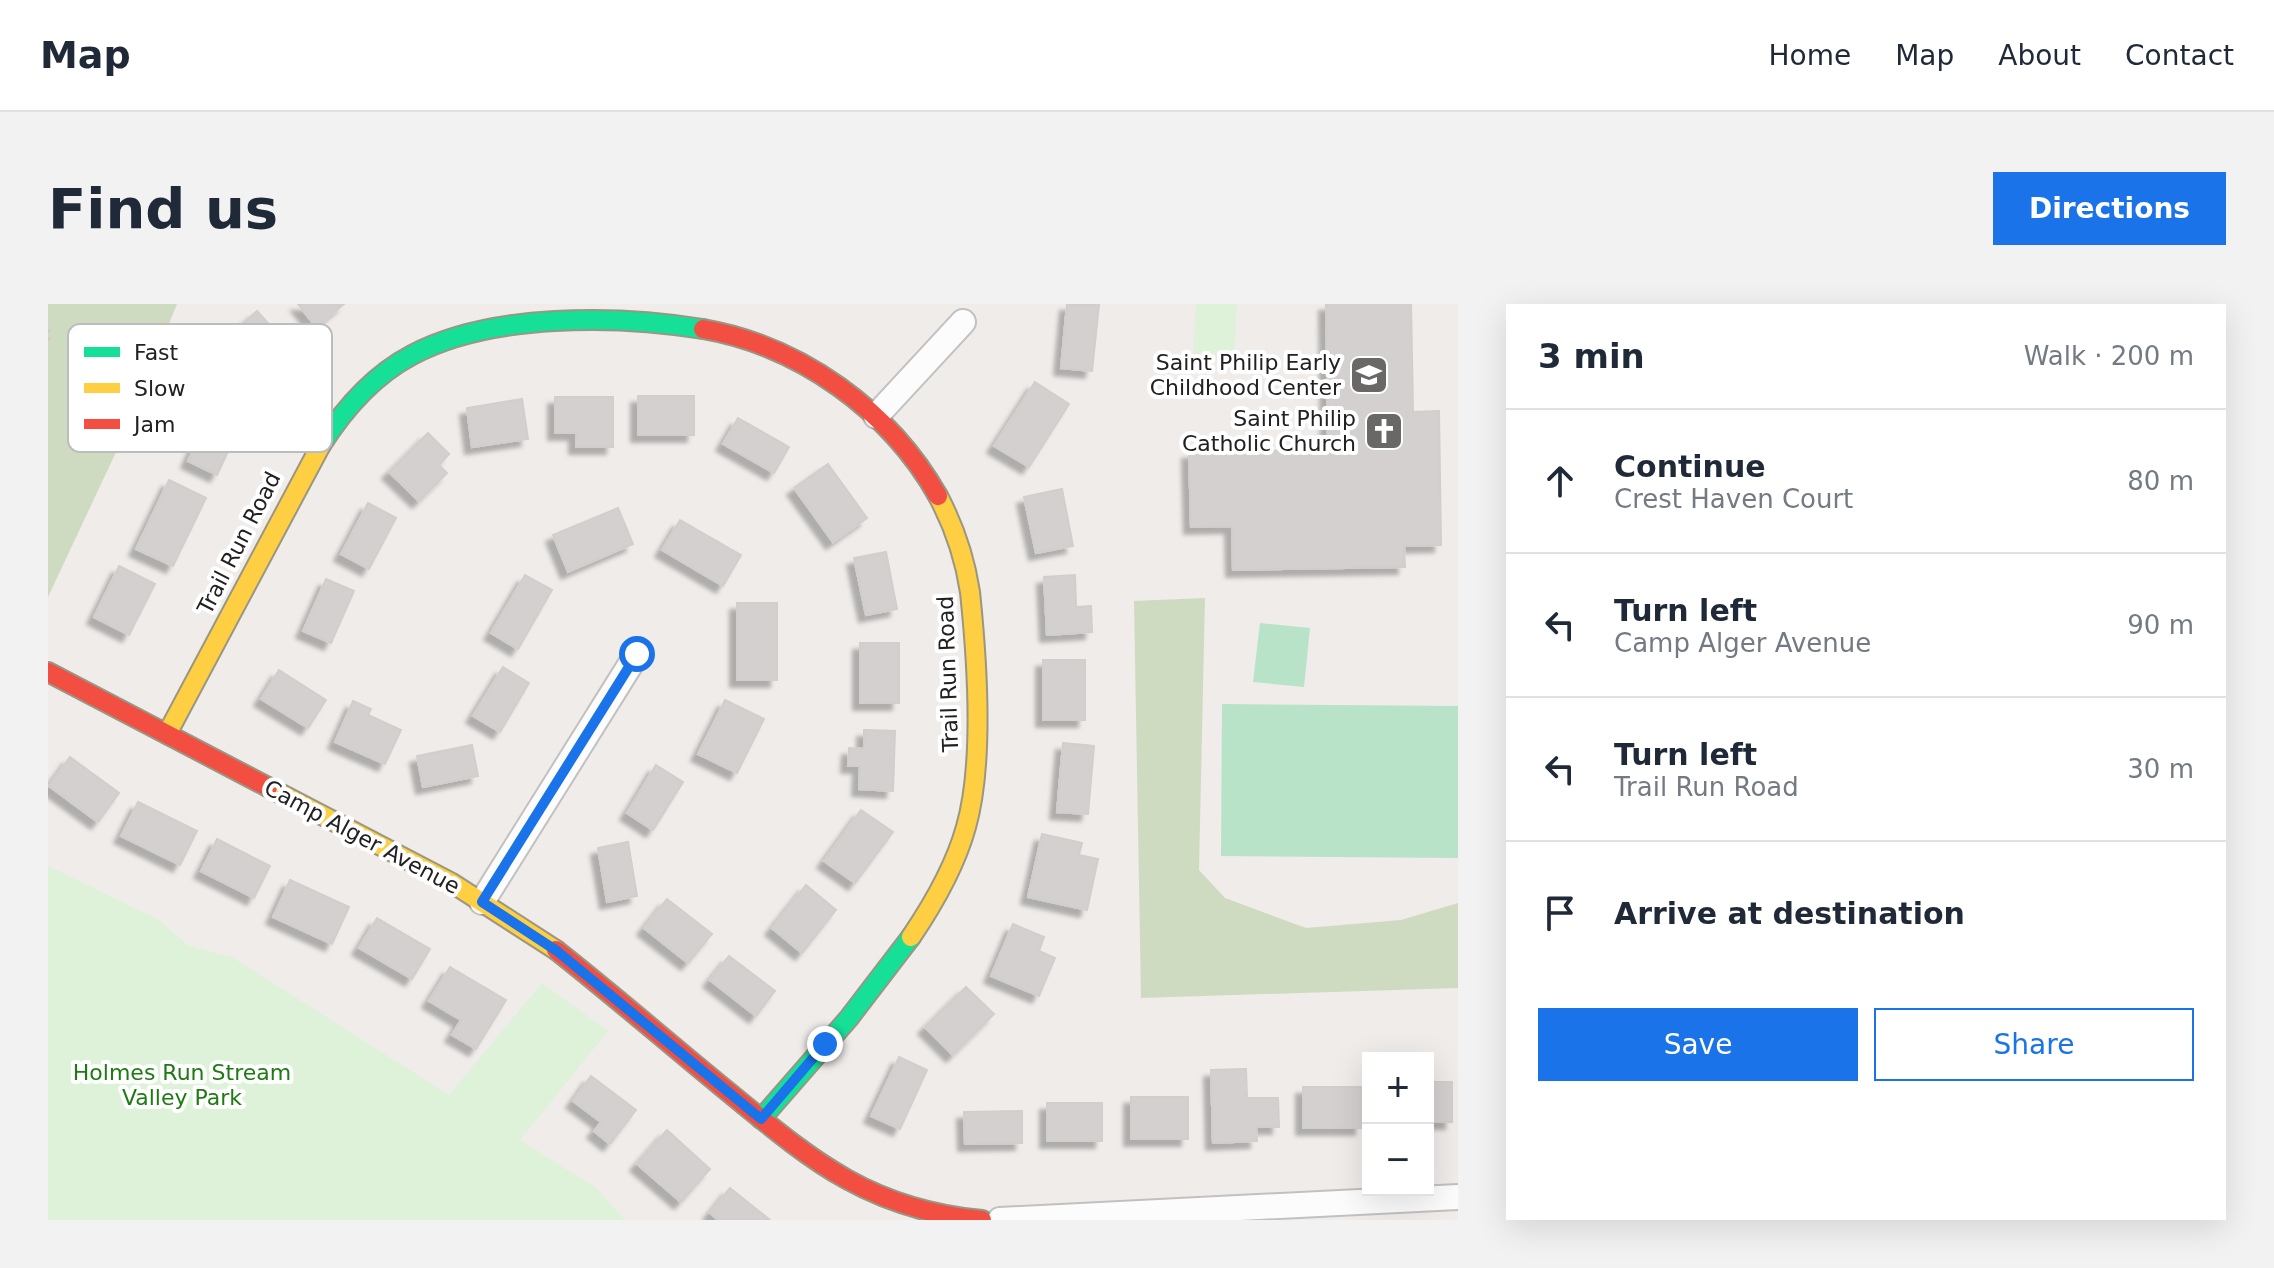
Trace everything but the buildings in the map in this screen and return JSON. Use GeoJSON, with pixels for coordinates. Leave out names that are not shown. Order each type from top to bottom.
{"type":"FeatureCollection","features":[{"type":"Feature","properties":{"kind":"street"},"geometry":{"type":"LineString","coordinates":[[876,416],[963,322]]}},
{"type":"Feature","properties":{"kind":"street","name":"Trail Run Road"},"geometry":{"type":"LineString","coordinates":[[332,424],[392,367],[433,346],[510,324],[673,324],[723,334],[772,350],[846,392],[908,448],[930,480],[951,521],[964,562],[973,609],[974,780],[967,825],[953,867],[933,906],[908,942],[761,1119]]}},
{"type":"Feature","properties":{"kind":"street","name":"Trail Run Road"},"geometry":{"type":"LineString","coordinates":[[167,734],[315,452]]}},
{"type":"Feature","properties":{"kind":"street"},"geometry":{"type":"LineString","coordinates":[[482,902],[637,654]]}},
{"type":"Feature","properties":{"kind":"street","name":"Camp Alger Avenue"},"geometry":{"type":"LineString","coordinates":[[48,672],[452,883],[482,902],[557,951],[813,1161],[857,1189],[908,1209],[982,1220]]}},
{"type":"Feature","properties":{"kind":"street"},"geometry":{"type":"LineString","coordinates":[[1000,1220],[1458,1197]]}},
{"type":"Feature","properties":{"kind":"path"},"geometry":{"type":"LineString","coordinates":[[48,329],[48,345]]}},
{"type":"Feature","properties":{"kind":"green space"},"geometry":{"type":"Polygon","coordinates":[[[48,304],[177,304],[169,324],[68,324],[68,452],[116,452],[48,597],[48,304]]]}},
{"type":"Feature","properties":{"kind":"green space"},"geometry":{"type":"Polygon","coordinates":[[[1196,304],[1237,304],[1234,361],[1193,359],[1196,304]]]}},
{"type":"Feature","properties":{"kind":"green space"},"geometry":{"type":"Polygon","coordinates":[[[1205,598],[1199,870],[1225,898],[1306,928],[1401,920],[1458,903],[1458,988],[1141,998],[1134,601],[1205,598]]]}},
{"type":"Feature","properties":{"kind":"green space"},"geometry":{"type":"Polygon","coordinates":[[[1260,623],[1310,628],[1304,687],[1253,682],[1260,623]]]}},
{"type":"Feature","properties":{"kind":"green space"},"geometry":{"type":"Polygon","coordinates":[[[1222,704],[1458,706],[1458,858],[1221,856],[1222,704]]]}},
{"type":"Feature","properties":{"kind":"green space","name":"Holmes Run Stream Valley Park"},"geometry":{"type":"Polygon","coordinates":[[[48,866],[157,919],[189,946],[232,957],[449,1095],[542,983],[608,1031],[520,1140],[596,1188],[625,1220],[48,1220],[48,866]]]}},
{"type":"Feature","properties":{"kind":"traffic: fast"},"geometry":{"type":"LineString","coordinates":[[332,430],[350,406],[398,363],[444,341],[479,331],[555,321],[594,320],[703,329]]}},
{"type":"Feature","properties":{"kind":"traffic: fast"},"geometry":{"type":"LineString","coordinates":[[761,1119],[849,1018],[911,937]]}},
{"type":"Feature","properties":{"kind":"traffic: slow"},"geometry":{"type":"LineString","coordinates":[[167,734],[317,452]]}},
{"type":"Feature","properties":{"kind":"traffic: slow"},"geometry":{"type":"LineString","coordinates":[[911,937],[936,898],[966,827],[972,802],[977,743],[977,679],[970,592],[958,543],[938,496]]}},
{"type":"Feature","properties":{"kind":"traffic: slow"},"geometry":{"type":"LineString","coordinates":[[268,787],[452,883],[556,950]]}},
{"type":"Feature","properties":{"kind":"traffic: jam"},"geometry":{"type":"LineString","coordinates":[[703,329],[774,350],[839,387],[895,436],[938,496]]}},
{"type":"Feature","properties":{"kind":"traffic: jam"},"geometry":{"type":"LineString","coordinates":[[48,672],[268,787]]}},
{"type":"Feature","properties":{"kind":"traffic: jam"},"geometry":{"type":"LineString","coordinates":[[556,950],[782,1135],[840,1176],[904,1204],[982,1220]]}},
{"type":"Feature","properties":{"kind":"place","name":"Saint Philip Early Childhood Center"},"geometry":{"type":"Point","coordinates":[1369,375]}},
{"type":"Feature","properties":{"kind":"place","name":"Saint Philip Catholic Church"},"geometry":{"type":"Point","coordinates":[1384,431]}},
{"type":"Feature","properties":{"kind":"route"},"geometry":{"type":"LineString","coordinates":[[637,654],[482,902],[557,951],[761,1119],[825,1044]]}}]}
